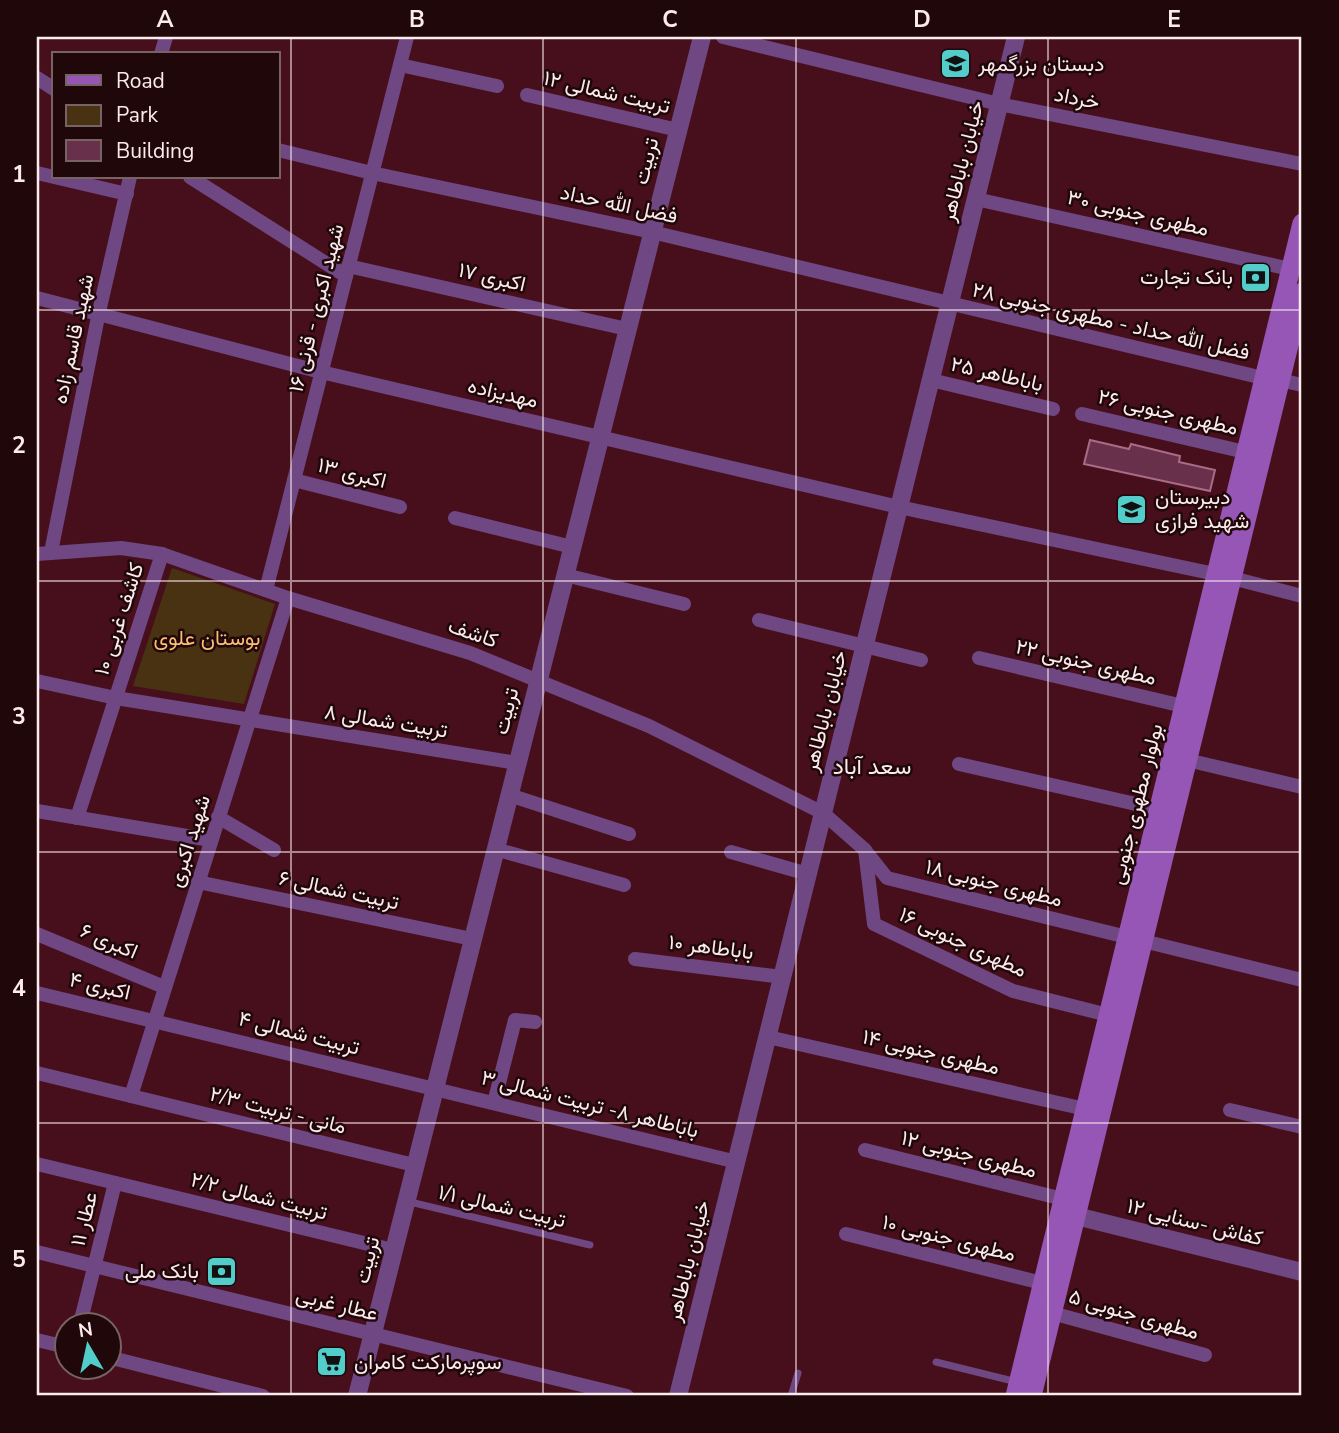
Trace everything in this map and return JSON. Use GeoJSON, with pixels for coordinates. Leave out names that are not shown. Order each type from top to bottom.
{"type":"FeatureCollection","features":[{"type":"Feature","properties":{"kind":"main road","name":"بولوار مطهری جنوبی"},"geometry":{"type":"LineString","coordinates":[[1021,1392],[1052,1313],[1076,1216],[1135,939],[1158,809],[1183,706],[1224,576],[1272,379],[1290,268],[1302,223]]}},
{"type":"Feature","properties":{"kind":"main road","name":"بولوار مطهری جنوبی"},"geometry":{"type":"LineString","coordinates":[[1021,1392],[1042,1283],[1108,1015],[1135,939],[1187,760],[1224,576],[1245,452],[1302,292]]}},
{"type":"Feature","properties":{"kind":"street","name":"شهید اکبری - قرنی ۱۶"},"geometry":{"type":"LineString","coordinates":[[265,590],[407,37]]}},
{"type":"Feature","properties":{"kind":"street","name":"تربیت"},"geometry":{"type":"LineString","coordinates":[[357,1396],[702,37]]}},
{"type":"Feature","properties":{"kind":"street","name":"خرداد"},"geometry":{"type":"LineString","coordinates":[[723,37],[999,104],[1302,164]]}},
{"type":"Feature","properties":{"kind":"street","name":"خیابان باباطاهر"},"geometry":{"type":"LineString","coordinates":[[678,1396],[1016,37]]}},
{"type":"Feature","properties":{"kind":"street"},"geometry":{"type":"LineString","coordinates":[[400,65],[497,86]]}},
{"type":"Feature","properties":{"kind":"street"},"geometry":{"type":"LineString","coordinates":[[37,78],[52,88]]}},
{"type":"Feature","properties":{"kind":"street","name":"تربیت شمالی ۱۲"},"geometry":{"type":"LineString","coordinates":[[527,95],[678,130]]}},
{"type":"Feature","properties":{"kind":"street","name":"فضل الله حداد"},"geometry":{"type":"LineString","coordinates":[[280,150],[372,173],[652,232],[950,304]]}},
{"type":"Feature","properties":{"kind":"street"},"geometry":{"type":"LineString","coordinates":[[58,178],[127,194]]}},
{"type":"Feature","properties":{"kind":"street","name":"شهید قاسم زاده"},"geometry":{"type":"LineString","coordinates":[[44,553],[130,178]]}},
{"type":"Feature","properties":{"kind":"street","name":"اکبری ۱۷"},"geometry":{"type":"LineString","coordinates":[[192,178],[347,271],[627,329]]}},
{"type":"Feature","properties":{"kind":"street","name":"مطهری جنوبی ۳۰"},"geometry":{"type":"LineString","coordinates":[[976,199],[1290,268]]}},
{"type":"Feature","properties":{"kind":"street","name":"مهدیزاده"},"geometry":{"type":"LineString","coordinates":[[37,298],[321,372],[899,507],[1224,576],[1302,596]]}},
{"type":"Feature","properties":{"kind":"street","name":"فضل الله حداد - مطهری جنوبی ۲۸"},"geometry":{"type":"LineString","coordinates":[[950,304],[1302,385]]}},
{"type":"Feature","properties":{"kind":"street","name":"باباطاهر ۲۵"},"geometry":{"type":"LineString","coordinates":[[931,380],[1053,409]]}},
{"type":"Feature","properties":{"kind":"street","name":"مطهری جنوبی ۲۶"},"geometry":{"type":"LineString","coordinates":[[1082,414],[1245,452]]}},
{"type":"Feature","properties":{"kind":"street","name":"اکبری ۱۳"},"geometry":{"type":"LineString","coordinates":[[294,480],[400,507]]}},
{"type":"Feature","properties":{"kind":"street"},"geometry":{"type":"LineString","coordinates":[[455,518],[572,547]]}},
{"type":"Feature","properties":{"kind":"street","name":"کاشف"},"geometry":{"type":"LineString","coordinates":[[44,553],[121,548],[162,554],[288,598],[470,653],[649,726],[823,813],[864,849]]}},
{"type":"Feature","properties":{"kind":"street","name":"کاشف غربی ۱۰"},"geometry":{"type":"LineString","coordinates":[[77,818],[162,554]]}},
{"type":"Feature","properties":{"kind":"street"},"geometry":{"type":"LineString","coordinates":[[565,575],[684,604]]}},
{"type":"Feature","properties":{"kind":"street","name":"شهید اکبری"},"geometry":{"type":"LineString","coordinates":[[131,1096],[288,598]]}},
{"type":"Feature","properties":{"kind":"street"},"geometry":{"type":"LineString","coordinates":[[759,620],[921,660]]}},
{"type":"Feature","properties":{"kind":"street","name":"مطهری جنوبی ۲۲"},"geometry":{"type":"LineString","coordinates":[[979,658],[1183,706]]}},
{"type":"Feature","properties":{"kind":"street","name":"کاشف غربی ۱۰"},"geometry":{"type":"LineString","coordinates":[[37,681],[116,698]]}},
{"type":"Feature","properties":{"kind":"street","name":"تربیت شمالی ۸"},"geometry":{"type":"LineString","coordinates":[[116,698],[517,763]]}},
{"type":"Feature","properties":{"kind":"street"},"geometry":{"type":"LineString","coordinates":[[1187,760],[1302,787]]}},
{"type":"Feature","properties":{"kind":"street"},"geometry":{"type":"LineString","coordinates":[[959,764],[1158,809]]}},
{"type":"Feature","properties":{"kind":"street"},"geometry":{"type":"LineString","coordinates":[[509,796],[629,834]]}},
{"type":"Feature","properties":{"kind":"street"},"geometry":{"type":"LineString","coordinates":[[37,811],[211,840]]}},
{"type":"Feature","properties":{"kind":"street"},"geometry":{"type":"LineString","coordinates":[[218,817],[274,850]]}},
{"type":"Feature","properties":{"kind":"street"},"geometry":{"type":"LineString","coordinates":[[495,849],[624,885]]}},
{"type":"Feature","properties":{"kind":"street","name":"مطهری جنوبی ۱۸"},"geometry":{"type":"LineString","coordinates":[[864,849],[887,878],[1302,980]]}},
{"type":"Feature","properties":{"kind":"street","name":"مطهری جنوبی ۱۶"},"geometry":{"type":"LineString","coordinates":[[864,849],[874,924],[1013,991],[1108,1015]]}},
{"type":"Feature","properties":{"kind":"street"},"geometry":{"type":"LineString","coordinates":[[731,852],[808,874]]}},
{"type":"Feature","properties":{"kind":"street","name":"تربیت شمالی ۶"},"geometry":{"type":"LineString","coordinates":[[198,882],[472,939]]}},
{"type":"Feature","properties":{"kind":"street","name":"اکبری ۶"},"geometry":{"type":"LineString","coordinates":[[37,934],[164,987]]}},
{"type":"Feature","properties":{"kind":"street","name":"باباطاهر ۱۰"},"geometry":{"type":"LineString","coordinates":[[635,959],[783,977]]}},
{"type":"Feature","properties":{"kind":"street","name":"اکبری ۴"},"geometry":{"type":"LineString","coordinates":[[37,993],[155,1019]]}},
{"type":"Feature","properties":{"kind":"street","name":"تربیت شمالی ۴"},"geometry":{"type":"LineString","coordinates":[[155,1019],[434,1088]]}},
{"type":"Feature","properties":{"kind":"street"},"geometry":{"type":"LineString","coordinates":[[495,1103],[515,1020],[535,1022]]}},
{"type":"Feature","properties":{"kind":"street","name":"مطهری جنوبی ۱۴"},"geometry":{"type":"LineString","coordinates":[[768,1037],[1085,1109]]}},
{"type":"Feature","properties":{"kind":"street","name":"مانی - تربیت ۲/۳"},"geometry":{"type":"LineString","coordinates":[[37,1073],[414,1165]]}},
{"type":"Feature","properties":{"kind":"street","name":"باباطاهر ۸- تربیت شمالی ۳"},"geometry":{"type":"LineString","coordinates":[[434,1088],[737,1162]]}},
{"type":"Feature","properties":{"kind":"street"},"geometry":{"type":"LineString","coordinates":[[1230,1110],[1302,1127]]}},
{"type":"Feature","properties":{"kind":"street","name":"مطهری جنوبی ۱۲"},"geometry":{"type":"LineString","coordinates":[[865,1150],[1063,1199]]}},
{"type":"Feature","properties":{"kind":"street","name":"تربیت شمالی ۲/۲"},"geometry":{"type":"LineString","coordinates":[[37,1164],[393,1250]]}},
{"type":"Feature","properties":{"kind":"street","name":"عطار ۱۱"},"geometry":{"type":"LineString","coordinates":[[84,1310],[115,1183]]}},
{"type":"Feature","properties":{"kind":"street","name":"کفاش -سنایی ۱۲"},"geometry":{"type":"LineString","coordinates":[[1076,1216],[1302,1272]]}},
{"type":"Feature","properties":{"kind":"street","name":"مطهری جنوبی ۱۰"},"geometry":{"type":"LineString","coordinates":[[846,1234],[1042,1283]]}},
{"type":"Feature","properties":{"kind":"street","name":"عطار غربی"},"geometry":{"type":"LineString","coordinates":[[37,1252],[627,1396]]}},
{"type":"Feature","properties":{"kind":"street","name":"مطهری جنوبی ۵"},"geometry":{"type":"LineString","coordinates":[[1052,1313],[1205,1355]]}},
{"type":"Feature","properties":{"kind":"street"},"geometry":{"type":"LineString","coordinates":[[122,1361],[263,1396]]}},
{"type":"Feature","properties":{"kind":"lane","name":"تربیت شمالی ۱/۱"},"geometry":{"type":"LineString","coordinates":[[405,1201],[590,1245]]}},
{"type":"Feature","properties":{"kind":"lane"},"geometry":{"type":"LineString","coordinates":[[936,1362],[1021,1392]]}},
{"type":"Feature","properties":{"kind":"lane"},"geometry":{"type":"LineString","coordinates":[[791,1396],[798,1373]]}},
{"type":"Feature","properties":{"kind":"green space","name":"بوستان علوی"},"geometry":{"type":"Polygon","coordinates":[[[172,568],[275,604],[244,704],[133,686],[172,568]]]}},
{"type":"Feature","properties":{"kind":"building"},"geometry":{"type":"Polygon","coordinates":[[[1090,440],[1129,449],[1131,444],[1180,456],[1179,462],[1215,470],[1210,491],[1084,464],[1090,440]]]}},
{"type":"Feature","properties":{"kind":"place","name":"دبستان بزرگمهر"},"geometry":{"type":"Point","coordinates":[955,64]}},
{"type":"Feature","properties":{"kind":"place","name":"بانک تجارت"},"geometry":{"type":"Point","coordinates":[1256,277]}},
{"type":"Feature","properties":{"kind":"place","name":"دبیرستان شهید فرازی"},"geometry":{"type":"Point","coordinates":[1132,509]}},
{"type":"Feature","properties":{"kind":"place","name":"بانک ملی"},"geometry":{"type":"Point","coordinates":[222,1271]}},
{"type":"Feature","properties":{"kind":"place","name":"سوپرمارکت کامران"},"geometry":{"type":"Point","coordinates":[331,1362]}},
{"type":"Feature","properties":{"kind":"district","name":"سعد آباد"},"geometry":{"type":"Point","coordinates":[872,766]}}]}
